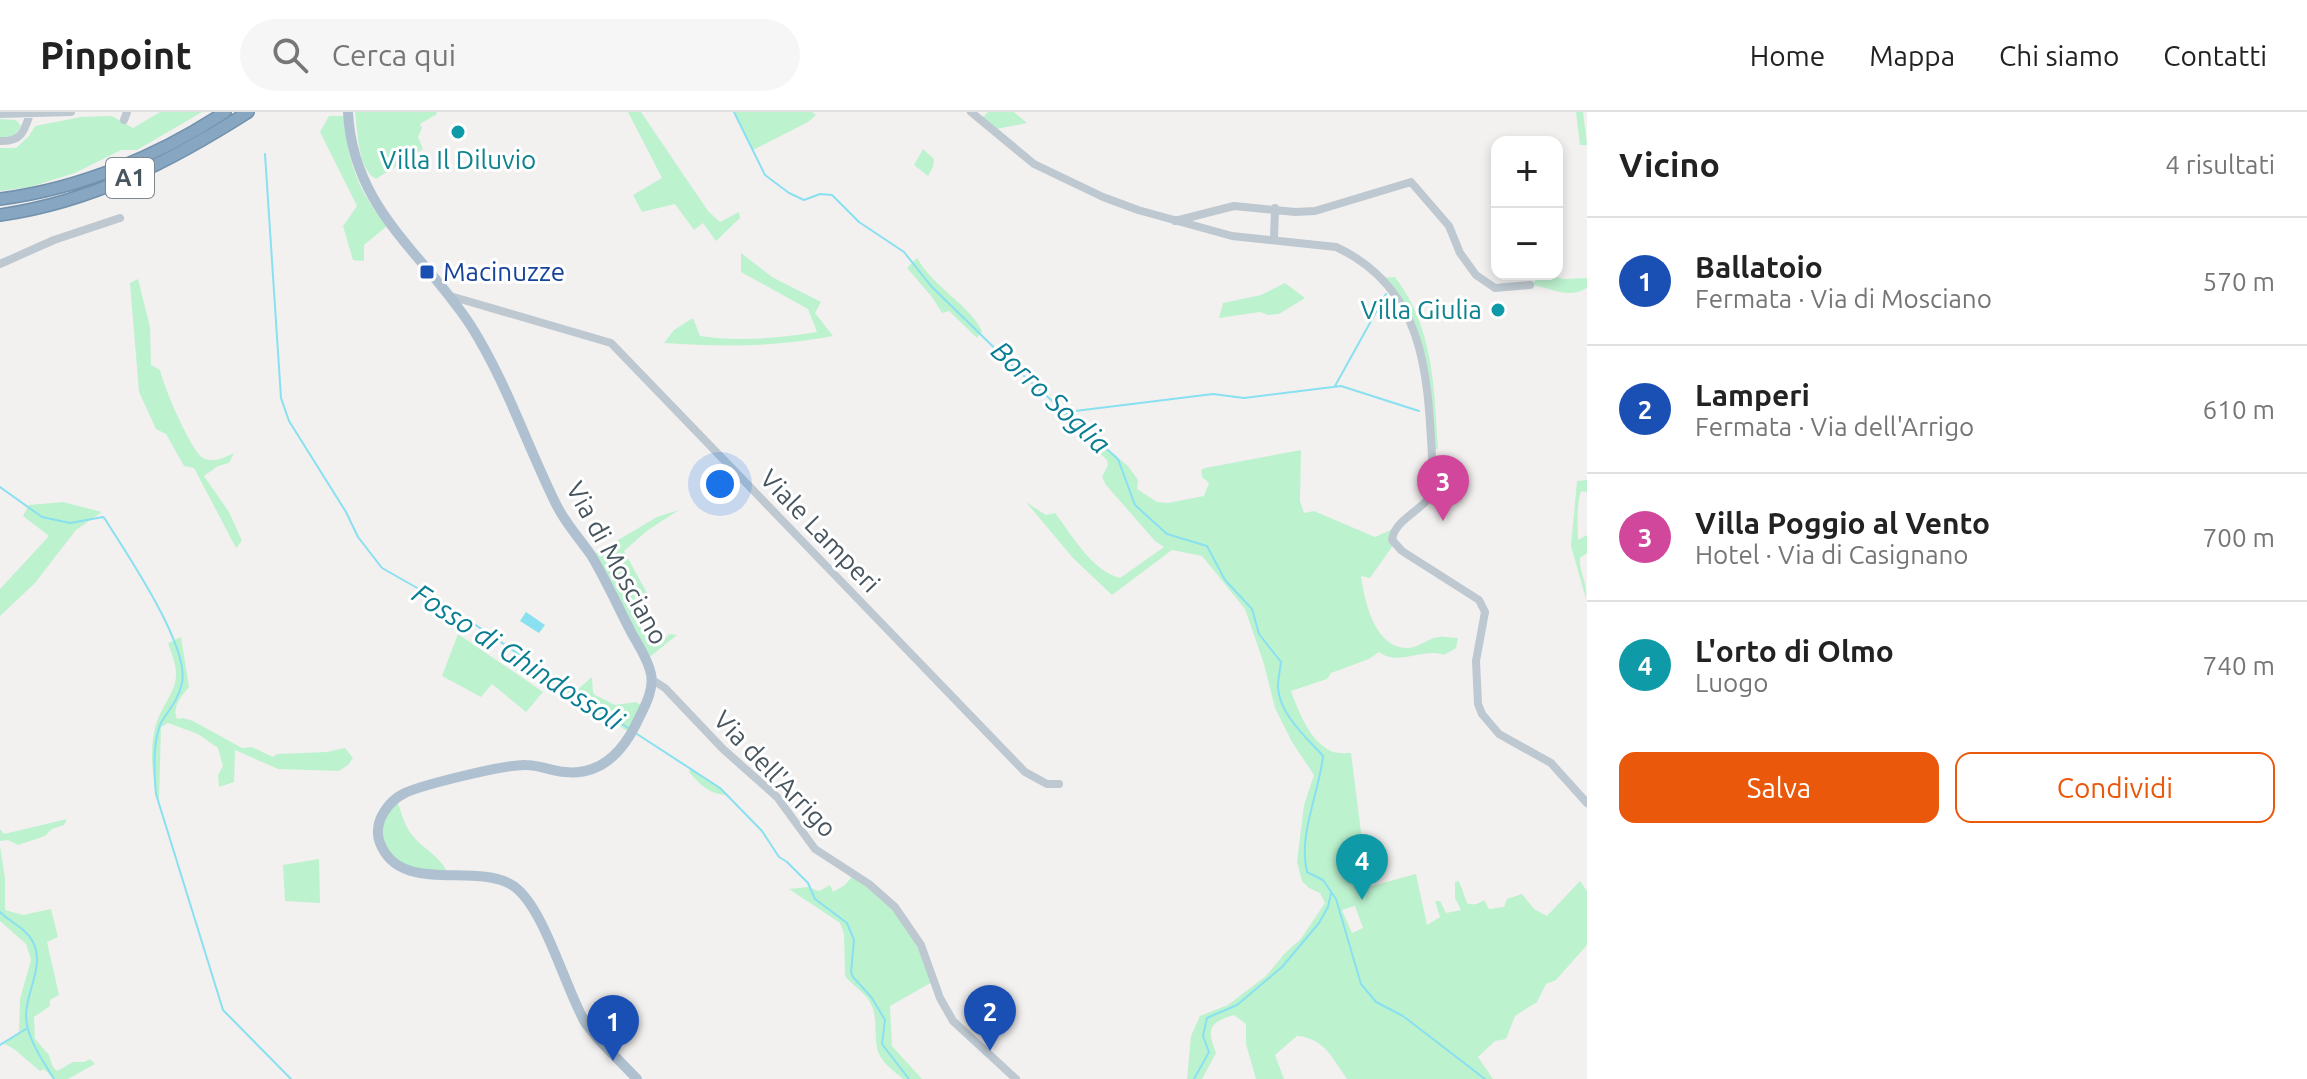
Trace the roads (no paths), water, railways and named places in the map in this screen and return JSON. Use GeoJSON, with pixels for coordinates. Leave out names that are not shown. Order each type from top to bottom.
{"type":"FeatureCollection","features":[{"type":"Feature","properties":{"kind":"highway","name":"A1"},"geometry":{"type":"LineString","coordinates":[[0,199],[63,187],[95,176],[148,154],[225,112]]}},
{"type":"Feature","properties":{"kind":"highway","name":"A1"},"geometry":{"type":"LineString","coordinates":[[0,215],[69,200],[138,174],[248,112]]}},
{"type":"Feature","properties":{"kind":"main road","name":"Via di Mosciano"},"geometry":{"type":"LineString","coordinates":[[348,112],[357,162],[371,198],[450,296],[493,363],[559,509],[591,556],[643,654],[651,679],[647,701],[634,730],[619,753],[608,762],[587,771],[565,772],[524,764],[415,789],[394,800],[385,810],[378,837],[388,857],[410,872],[477,874],[514,886],[533,907],[586,1024],[637,1079]]}},
{"type":"Feature","properties":{"kind":"street"},"geometry":{"type":"LineString","coordinates":[[0,114],[71,112]]}},
{"type":"Feature","properties":{"kind":"street"},"geometry":{"type":"LineString","coordinates":[[971,112],[1034,164],[1103,197],[1174,221],[1232,236],[1336,247],[1348,252],[1384,280],[1412,323],[1424,364],[1434,490],[1427,502],[1396,528],[1392,540],[1402,551],[1479,600],[1485,612],[1476,661],[1478,704],[1482,714],[1499,734],[1551,763],[1587,803]]}},
{"type":"Feature","properties":{"kind":"street"},"geometry":{"type":"LineString","coordinates":[[0,141],[12,141],[21,136],[30,114]]}},
{"type":"Feature","properties":{"kind":"street"},"geometry":{"type":"LineString","coordinates":[[1174,221],[1234,206],[1315,211],[1411,182],[1449,226],[1460,253],[1476,275],[1495,288],[1530,285]]}},
{"type":"Feature","properties":{"kind":"street"},"geometry":{"type":"LineString","coordinates":[[1274,239],[1275,208]]}},
{"type":"Feature","properties":{"kind":"street"},"geometry":{"type":"LineString","coordinates":[[0,264],[54,240],[120,218]]}},
{"type":"Feature","properties":{"kind":"street","name":"Viale Lamperi"},"geometry":{"type":"LineString","coordinates":[[450,296],[611,343],[1025,772],[1047,784],[1059,784]]}},
{"type":"Feature","properties":{"kind":"street","name":"Via dell'Arrigo"},"geometry":{"type":"LineString","coordinates":[[651,679],[665,688],[723,749],[777,797],[815,849],[869,884],[895,907],[921,945],[940,998],[953,1021],[1016,1079]]}},
{"type":"Feature","properties":{"kind":"water"},"geometry":{"type":"Polygon","coordinates":[[[526,612],[545,625],[539,633],[520,621],[526,612]]]}},
{"type":"Feature","properties":{"kind":"waterway","name":"Borro Soglia"},"geometry":{"type":"LineString","coordinates":[[734,112],[765,175],[804,200],[820,194],[832,195],[859,222],[904,252],[931,286],[1016,369],[1118,459],[1135,505],[1167,534],[1207,546],[1225,580],[1252,609],[1259,634],[1281,662],[1278,687],[1283,707],[1323,756],[1305,843],[1307,872],[1323,880],[1336,899],[1361,984],[1376,1002],[1403,1016],[1485,1079]]}},
{"type":"Feature","properties":{"kind":"waterway","name":"Fosso di Ghindossoli"},"geometry":{"type":"LineString","coordinates":[[265,154],[281,398],[289,421],[346,512],[358,537],[382,568],[440,601],[628,728]]}},
{"type":"Feature","properties":{"kind":"waterway"},"geometry":{"type":"LineString","coordinates":[[1335,386],[1386,294]]}},
{"type":"Feature","properties":{"kind":"waterway"},"geometry":{"type":"LineString","coordinates":[[1067,412],[1213,394],[1244,398],[1341,386],[1419,411]]}},
{"type":"Feature","properties":{"kind":"waterway"},"geometry":{"type":"LineString","coordinates":[[0,487],[42,517],[70,523],[103,517],[167,624],[182,667],[182,683],[157,737],[154,767],[156,794],[223,1010],[291,1079]]}},
{"type":"Feature","properties":{"kind":"waterway","name":"Fosso di Ghindossoli"},"geometry":{"type":"LineString","coordinates":[[637,734],[720,788],[762,831],[779,857],[808,883],[815,899],[847,923],[854,940],[851,972],[885,1020],[882,1044],[909,1079]]}},
{"type":"Feature","properties":{"kind":"waterway"},"geometry":{"type":"LineString","coordinates":[[1194,1079],[1209,1052],[1203,1036],[1207,1018],[1237,1005],[1282,967],[1319,923],[1328,907],[1331,893]]}},
{"type":"Feature","properties":{"kind":"waterway"},"geometry":{"type":"LineString","coordinates":[[0,912],[27,933],[36,951],[27,1024],[36,1049],[54,1079]]}},
{"type":"Feature","properties":{"kind":"waterway"},"geometry":{"type":"LineString","coordinates":[[0,1045],[26,1029]]}},
{"type":"Feature","properties":{"kind":"place","name":"Villa Il Diluvio"},"geometry":{"type":"Point","coordinates":[458,132]}},
{"type":"Feature","properties":{"kind":"place","name":"Macinuzze"},"geometry":{"type":"Point","coordinates":[427,272]}},
{"type":"Feature","properties":{"kind":"place","name":"Villa Giulia"},"geometry":{"type":"Point","coordinates":[1498,310]}},
{"type":"Feature","properties":{"kind":"place","name":"Villa Poggio al Vento"},"geometry":{"type":"Point","coordinates":[1443,521]}},
{"type":"Feature","properties":{"kind":"place","name":"L'orto di Olmo"},"geometry":{"type":"Point","coordinates":[1362,900]}},
{"type":"Feature","properties":{"kind":"place","name":"Lamperi"},"geometry":{"type":"Point","coordinates":[990,1051]}},
{"type":"Feature","properties":{"kind":"place","name":"Ballatoio"},"geometry":{"type":"Point","coordinates":[613,1061]}}]}
